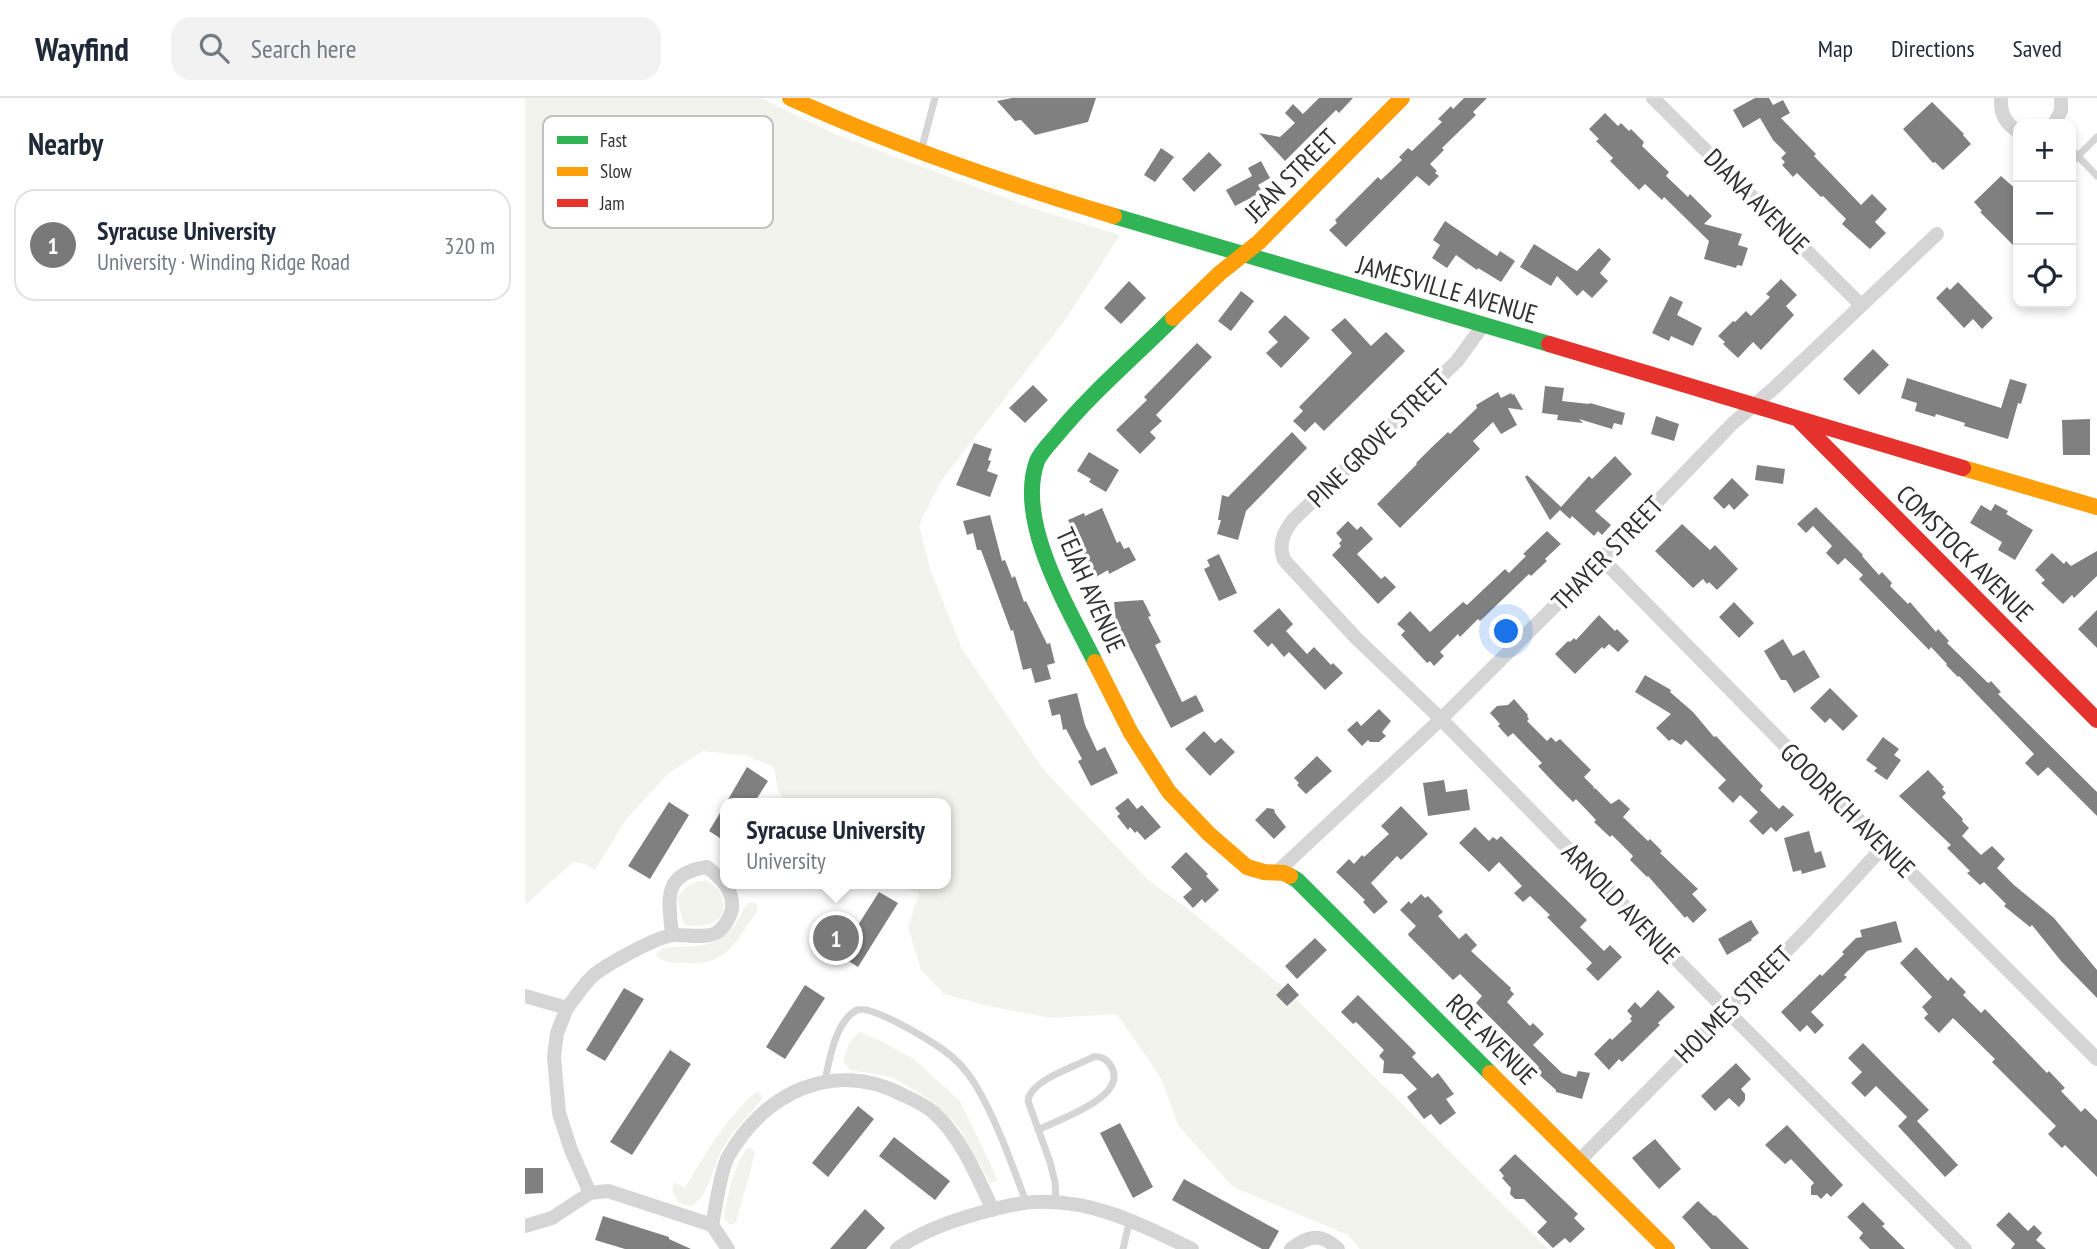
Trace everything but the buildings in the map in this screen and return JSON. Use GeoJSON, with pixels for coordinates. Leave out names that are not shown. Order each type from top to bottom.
{"type":"FeatureCollection","features":[{"type":"Feature","properties":{"kind":"street","name":"JAMESVILLE AVENUE"},"geometry":{"type":"LineString","coordinates":[[790,98],[853,127],[921,153],[1107,214],[2097,507]]}},
{"type":"Feature","properties":{"kind":"street","name":"JEAN STREET"},"geometry":{"type":"LineString","coordinates":[[1244,255],[1402,98]]}},
{"type":"Feature","properties":{"kind":"street","name":"DIANA AVENUE"},"geometry":{"type":"LineString","coordinates":[[1653,98],[1860,304]]}},
{"type":"Feature","properties":{"kind":"street"},"geometry":{"type":"LineString","coordinates":[[2001,98],[2001,110],[2013,128]]}},
{"type":"Feature","properties":{"kind":"street"},"geometry":{"type":"LineString","coordinates":[[2056,119],[2061,111],[2061,98]]}},
{"type":"Feature","properties":{"kind":"street","name":"THAYER STREET"},"geometry":{"type":"LineString","coordinates":[[1277,872],[1441,719],[1602,559],[1733,423],[1773,389],[1937,234]]}},
{"type":"Feature","properties":{"kind":"street","name":"TEJAH AVENUE"},"geometry":{"type":"LineString","coordinates":[[1244,255],[1220,272],[1068,421],[1040,455],[1032,491],[1037,533],[1047,562],[1131,733],[1154,771],[1169,792],[1209,834],[1247,867],[1264,872],[1277,872]]}},
{"type":"Feature","properties":{"kind":"street","name":"PINE GROVE STREET"},"geometry":{"type":"LineString","coordinates":[[1281,554],[1286,529],[1293,520],[1457,361],[1484,324]]}},
{"type":"Feature","properties":{"kind":"street","name":"COMSTOCK AVENUE"},"geometry":{"type":"LineString","coordinates":[[1799,420],[2097,720]]}},
{"type":"Feature","properties":{"kind":"street","name":"ARNOLD AVENUE"},"geometry":{"type":"LineString","coordinates":[[1281,554],[1356,638],[1441,719],[1965,1249]]}},
{"type":"Feature","properties":{"kind":"street","name":"GOODRICH AVENUE"},"geometry":{"type":"LineString","coordinates":[[1602,559],[2097,1059]]}},
{"type":"Feature","properties":{"kind":"street","name":"HOLMES STREET"},"geometry":{"type":"LineString","coordinates":[[1580,1160],[1807,931],[1884,846]]}},
{"type":"Feature","properties":{"kind":"street"},"geometry":{"type":"LineString","coordinates":[[672,935],[670,887],[683,874],[706,867],[720,879]]}},
{"type":"Feature","properties":{"kind":"street","name":"ROE AVENUE"},"geometry":{"type":"LineString","coordinates":[[1277,872],[1297,880],[1667,1249]]}},
{"type":"Feature","properties":{"kind":"street"},"geometry":{"type":"LineString","coordinates":[[590,1193],[571,1150],[559,1113],[554,1057],[557,1033],[567,1008],[594,975],[652,941],[672,935],[716,933],[725,925],[733,910],[728,889]]}},
{"type":"Feature","properties":{"kind":"street"},"geometry":{"type":"LineString","coordinates":[[525,996],[567,1008]]}},
{"type":"Feature","properties":{"kind":"street"},"geometry":{"type":"LineString","coordinates":[[712,1225],[726,1160],[748,1128],[785,1095],[825,1081],[854,1080],[887,1087],[936,1114],[957,1142],[993,1210]]}},
{"type":"Feature","properties":{"kind":"street"},"geometry":{"type":"LineString","coordinates":[[525,1226],[552,1218],[590,1193],[608,1191],[712,1225],[728,1249]]}},
{"type":"Feature","properties":{"kind":"street"},"geometry":{"type":"LineString","coordinates":[[897,1249],[954,1220],[1026,1203],[1056,1202],[1097,1208],[1130,1219],[1192,1249]]}},
{"type":"Feature","properties":{"kind":"street"},"geometry":{"type":"LineString","coordinates":[[1291,1249],[1311,1237],[1317,1237],[1330,1240],[1338,1249]]}},
{"type":"Feature","properties":{"kind":"lane"},"geometry":{"type":"LineString","coordinates":[[921,153],[935,98]]}},
{"type":"Feature","properties":{"kind":"lane"},"geometry":{"type":"LineString","coordinates":[[2097,137],[2077,156],[2097,176]]}},
{"type":"Feature","properties":{"kind":"lane"},"geometry":{"type":"LineString","coordinates":[[825,1081],[835,1040],[844,1022],[859,1009],[864,1008],[884,1016],[941,1048],[958,1062],[974,1083],[1005,1146],[1026,1203]]}},
{"type":"Feature","properties":{"kind":"lane"},"geometry":{"type":"LineString","coordinates":[[1038,1130],[1092,1104],[1111,1088],[1114,1076],[1105,1059],[1093,1057],[1037,1084],[1031,1091],[1028,1101],[1055,1182],[1056,1202]]}},
{"type":"Feature","properties":{"kind":"lane"},"geometry":{"type":"LineString","coordinates":[[1123,1249],[1130,1219]]}},
{"type":"Feature","properties":{"kind":"shaded area"},"geometry":{"type":"Polygon","coordinates":[[[525,98],[761,98],[835,134],[1032,208],[1120,235],[1065,320],[941,481],[919,525],[930,569],[962,649],[1043,769],[1148,880],[1192,912],[1288,991],[1548,1249],[1360,1249],[1348,1235],[1233,1187],[1178,1125],[1161,1078],[1117,1014],[1051,1018],[944,994],[921,970],[908,927],[919,894],[908,889],[951,889],[951,798],[783,798],[778,791],[774,767],[747,756],[703,751],[669,773],[627,818],[595,870],[586,864],[573,862],[525,905],[525,98]]]}},
{"type":"Feature","properties":{"kind":"shaded area"},"geometry":{"type":"Polygon","coordinates":[[[705,880],[715,887],[722,897],[722,915],[709,924],[684,925],[677,898],[689,886],[705,880]]]}},
{"type":"Feature","properties":{"kind":"shaded area"},"geometry":{"type":"Polygon","coordinates":[[[751,902],[758,908],[754,916],[734,944],[713,960],[675,963],[656,955],[662,948],[699,946],[721,939],[751,902]]]}},
{"type":"Feature","properties":{"kind":"shaded area"},"geometry":{"type":"Polygon","coordinates":[[[860,1032],[915,1060],[960,1101],[998,1180],[990,1183],[958,1126],[929,1099],[892,1077],[850,1070],[843,1061],[849,1045],[860,1032]]]}},
{"type":"Feature","properties":{"kind":"shaded area"},"geometry":{"type":"Polygon","coordinates":[[[756,1092],[760,1092],[762,1099],[724,1145],[702,1196],[691,1206],[679,1203],[672,1190],[674,1182],[685,1188],[726,1125],[756,1092]]]}},
{"type":"Feature","properties":{"kind":"shaded area"},"geometry":{"type":"Polygon","coordinates":[[[748,1147],[754,1150],[755,1154],[736,1222],[730,1225],[724,1218],[730,1189],[738,1164],[748,1147]]]}},
{"type":"Feature","properties":{"kind":"traffic: fast"},"geometry":{"type":"LineString","coordinates":[[1114,216],[1549,344]]}},
{"type":"Feature","properties":{"kind":"traffic: fast"},"geometry":{"type":"LineString","coordinates":[[1095,662],[1059,591],[1039,537],[1033,511],[1032,485],[1037,461],[1045,448],[1084,405],[1173,318]]}},
{"type":"Feature","properties":{"kind":"traffic: fast"},"geometry":{"type":"LineString","coordinates":[[1290,876],[1490,1073]]}},
{"type":"Feature","properties":{"kind":"traffic: slow"},"geometry":{"type":"LineString","coordinates":[[790,98],[950,163],[1114,216]]}},
{"type":"Feature","properties":{"kind":"traffic: slow"},"geometry":{"type":"LineString","coordinates":[[1173,318],[1220,273],[1259,242],[1402,98]]}},
{"type":"Feature","properties":{"kind":"traffic: slow"},"geometry":{"type":"LineString","coordinates":[[1963,468],[2097,507]]}},
{"type":"Feature","properties":{"kind":"traffic: slow"},"geometry":{"type":"LineString","coordinates":[[1095,662],[1131,733],[1169,792],[1209,834],[1247,867],[1290,876]]}},
{"type":"Feature","properties":{"kind":"traffic: slow"},"geometry":{"type":"LineString","coordinates":[[1490,1073],[1667,1249]]}},
{"type":"Feature","properties":{"kind":"traffic: jam"},"geometry":{"type":"LineString","coordinates":[[1549,344],[1963,468]]}},
{"type":"Feature","properties":{"kind":"traffic: jam"},"geometry":{"type":"LineString","coordinates":[[1800,421],[2097,720]]}},
{"type":"Feature","properties":{"kind":"place","name":"Syracuse University"},"geometry":{"type":"Point","coordinates":[836,938]}}]}
